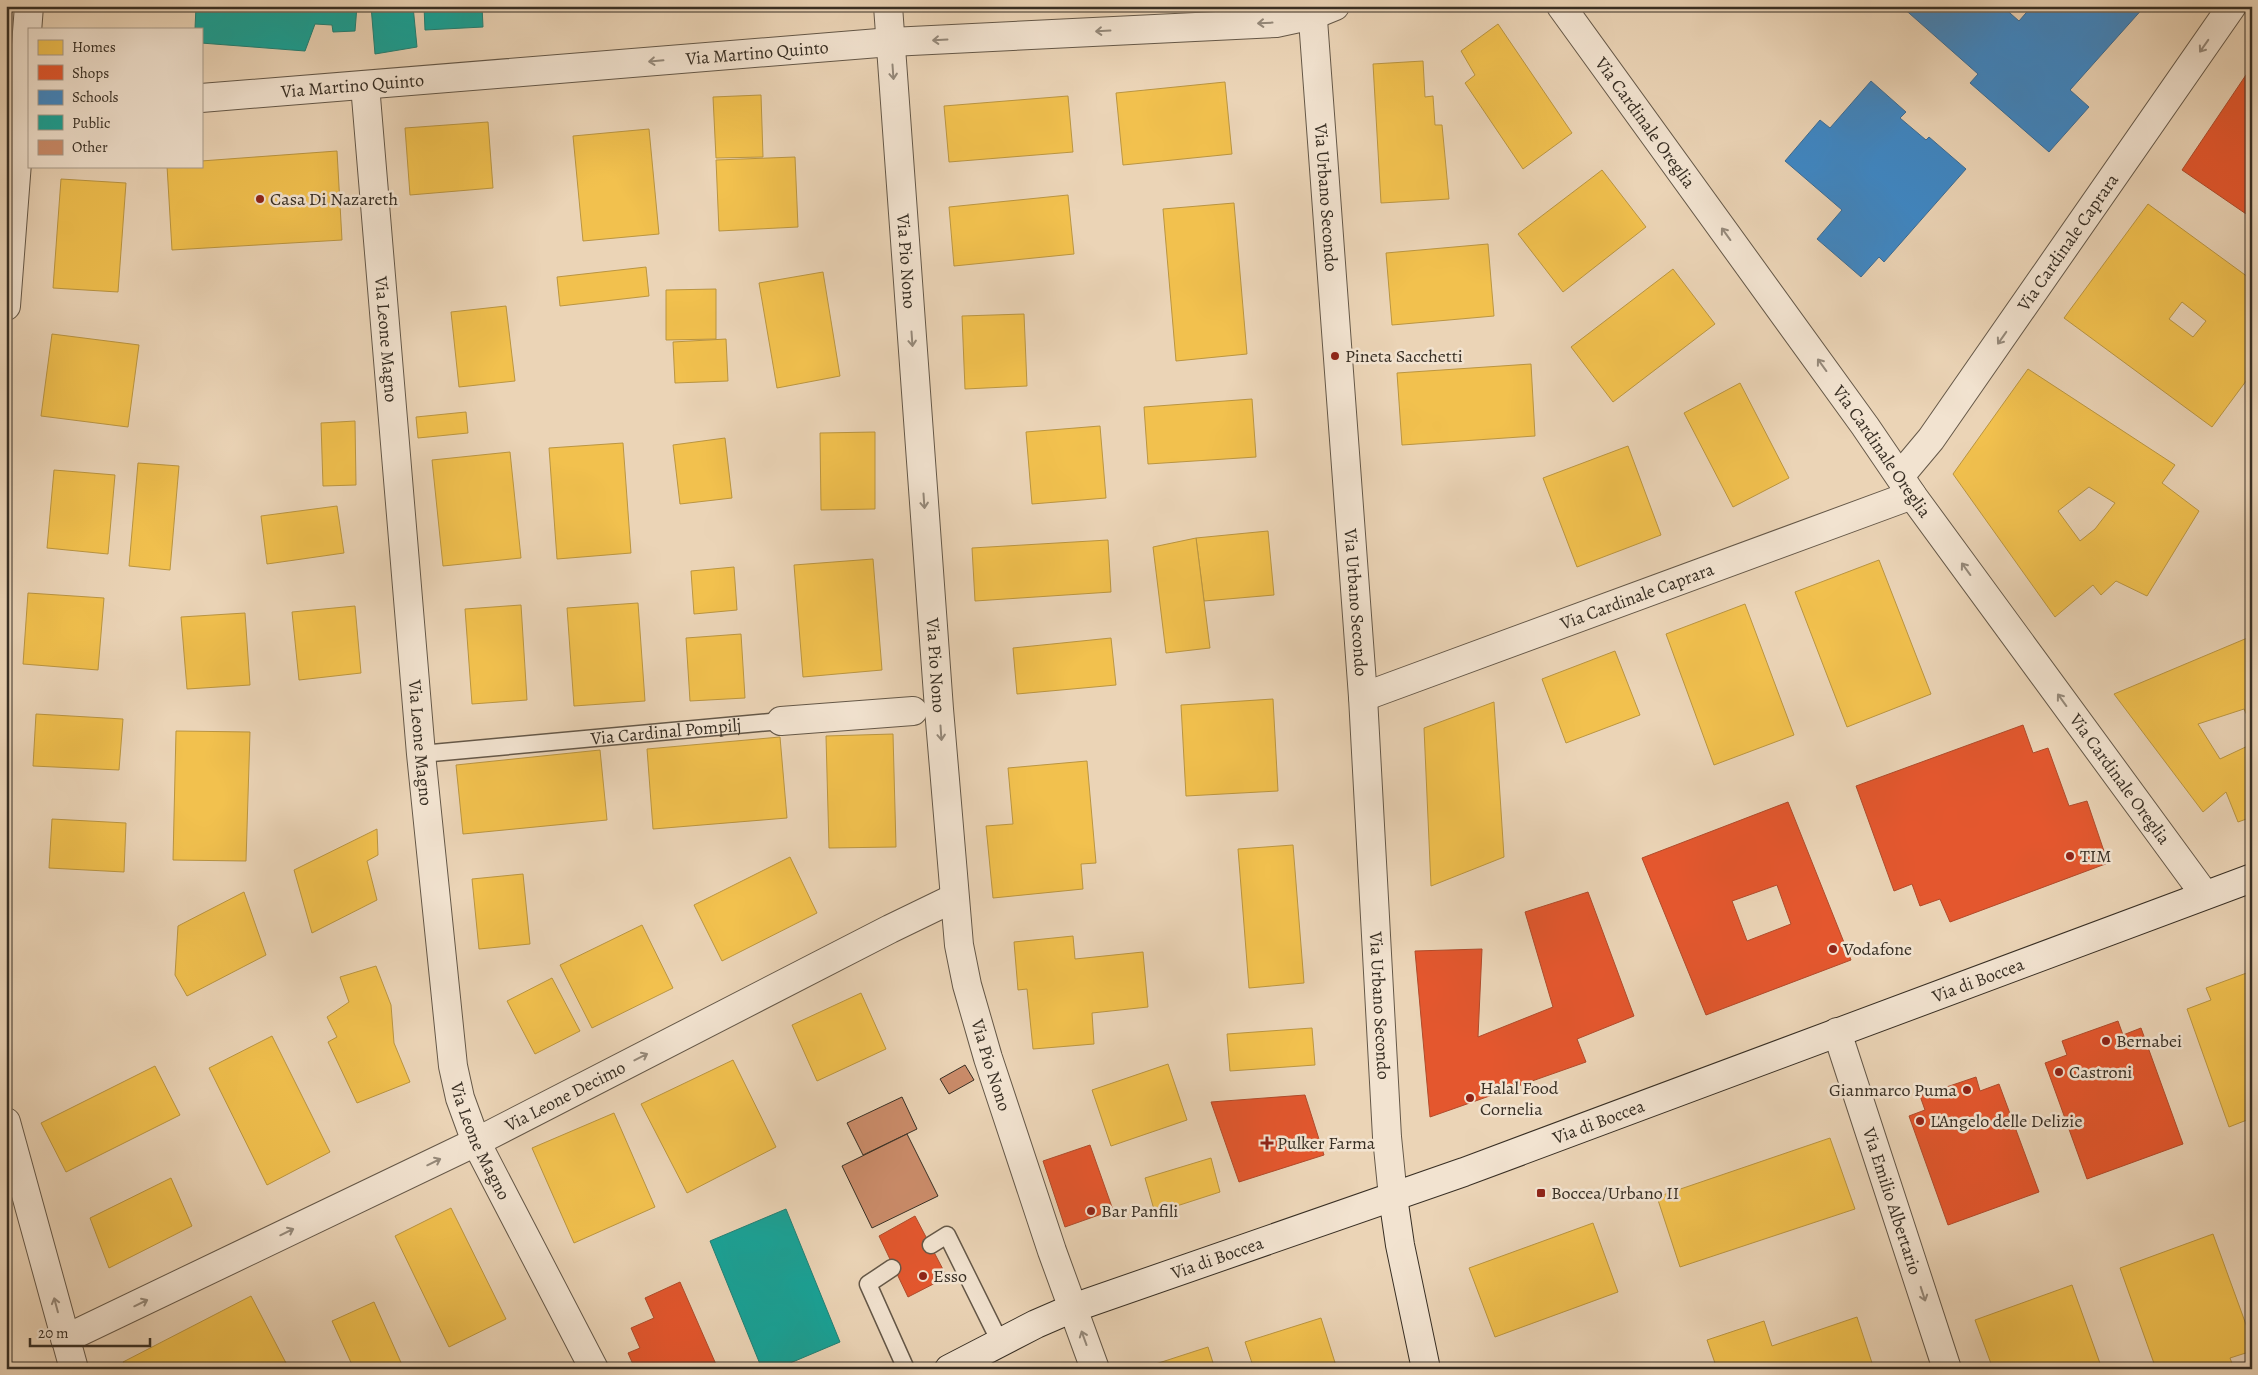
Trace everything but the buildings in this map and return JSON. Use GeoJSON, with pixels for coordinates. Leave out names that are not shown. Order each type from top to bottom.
{"type":"FeatureCollection","features":[{"type":"Feature","properties":{"kind":"street"},"geometry":{"type":"LineString","coordinates":[[6,306],[19,112],[29,6]]}},
{"type":"Feature","properties":{"kind":"street","name":"Via Pio Nono"},"geometry":{"type":"LineString","coordinates":[[888,6],[954,898],[962,961],[988,1058],[1095,1369]]}},
{"type":"Feature","properties":{"kind":"street","name":"Via Cardinale Oreglia"},"geometry":{"type":"LineString","coordinates":[[1561,6],[1906,486],[2204,895]]}},
{"type":"Feature","properties":{"kind":"street","name":"Via Cardinale Caprara"},"geometry":{"type":"LineString","coordinates":[[1363,697],[1906,486],[1932,439],[2232,6]]}},
{"type":"Feature","properties":{"kind":"street","name":"Via Martino Quinto"},"geometry":{"type":"LineString","coordinates":[[202,98],[891,42],[1276,23],[1320,9]]}},
{"type":"Feature","properties":{"kind":"street","name":"Via Urbano Secondo"},"geometry":{"type":"LineString","coordinates":[[1320,9],[1363,697],[1387,1137],[1400,1245],[1426,1369]]}},
{"type":"Feature","properties":{"kind":"street","name":"Via Leone Magno"},"geometry":{"type":"LineString","coordinates":[[365,85],[421,754],[453,1066],[463,1107],[476,1142],[594,1369]]}},
{"type":"Feature","properties":{"kind":"street","name":"Via Cardinal Pompilj"},"geometry":{"type":"LineString","coordinates":[[781,720],[913,711]]}},
{"type":"Feature","properties":{"kind":"street","name":"Via di Boccea"},"geometry":{"type":"LineString","coordinates":[[949,1369],[1000,1342],[1073,1308],[1393,1197],[2252,878]]}},
{"type":"Feature","properties":{"kind":"street","name":"Via Leone Decimo"},"geometry":{"type":"LineString","coordinates":[[65,1339],[476,1142],[890,928],[954,898]]}},
{"type":"Feature","properties":{"kind":"street","name":"Via Emilio Albertario"},"geometry":{"type":"LineString","coordinates":[[1837,1032],[1947,1369]]}},
{"type":"Feature","properties":{"kind":"street"},"geometry":{"type":"LineString","coordinates":[[6,1122],[74,1369]]}},
{"type":"Feature","properties":{"kind":"lane","name":"Via Cardinal Pompilj"},"geometry":{"type":"LineString","coordinates":[[421,754],[781,720]]}},
{"type":"Feature","properties":{"kind":"lane"},"geometry":{"type":"LineString","coordinates":[[931,1245],[947,1235],[1000,1342]]}},
{"type":"Feature","properties":{"kind":"lane"},"geometry":{"type":"LineString","coordinates":[[892,1268],[868,1284],[906,1369]]}},
{"type":"Feature","properties":{"kind":"place","name":"Casa Di Nazareth"},"geometry":{"type":"Point","coordinates":[260,199]}},
{"type":"Feature","properties":{"kind":"place","name":"Pineta Sacchetti"},"geometry":{"type":"Point","coordinates":[1335,356]}},
{"type":"Feature","properties":{"kind":"place","name":"TIM"},"geometry":{"type":"Point","coordinates":[2070,856]}},
{"type":"Feature","properties":{"kind":"place","name":"Vodafone"},"geometry":{"type":"Point","coordinates":[1833,949]}},
{"type":"Feature","properties":{"kind":"place","name":"Bernabei"},"geometry":{"type":"Point","coordinates":[2106,1041]}},
{"type":"Feature","properties":{"kind":"place","name":"Castroni"},"geometry":{"type":"Point","coordinates":[2059,1072]}},
{"type":"Feature","properties":{"kind":"place","name":"Gianmarco Puma"},"geometry":{"type":"Point","coordinates":[1967,1090]}},
{"type":"Feature","properties":{"kind":"place","name":"Halal Food Cornelia"},"geometry":{"type":"Point","coordinates":[1470,1098]}},
{"type":"Feature","properties":{"kind":"place","name":"L'Angelo delle Delizie"},"geometry":{"type":"Point","coordinates":[1920,1121]}},
{"type":"Feature","properties":{"kind":"place","name":"Pulker Farma"},"geometry":{"type":"Point","coordinates":[1267,1143]}},
{"type":"Feature","properties":{"kind":"place","name":"Boccea/Urbano II"},"geometry":{"type":"Point","coordinates":[1541,1193]}},
{"type":"Feature","properties":{"kind":"place","name":"Bar Panfili"},"geometry":{"type":"Point","coordinates":[1091,1211]}},
{"type":"Feature","properties":{"kind":"place","name":"Esso"},"geometry":{"type":"Point","coordinates":[923,1276]}}]}
